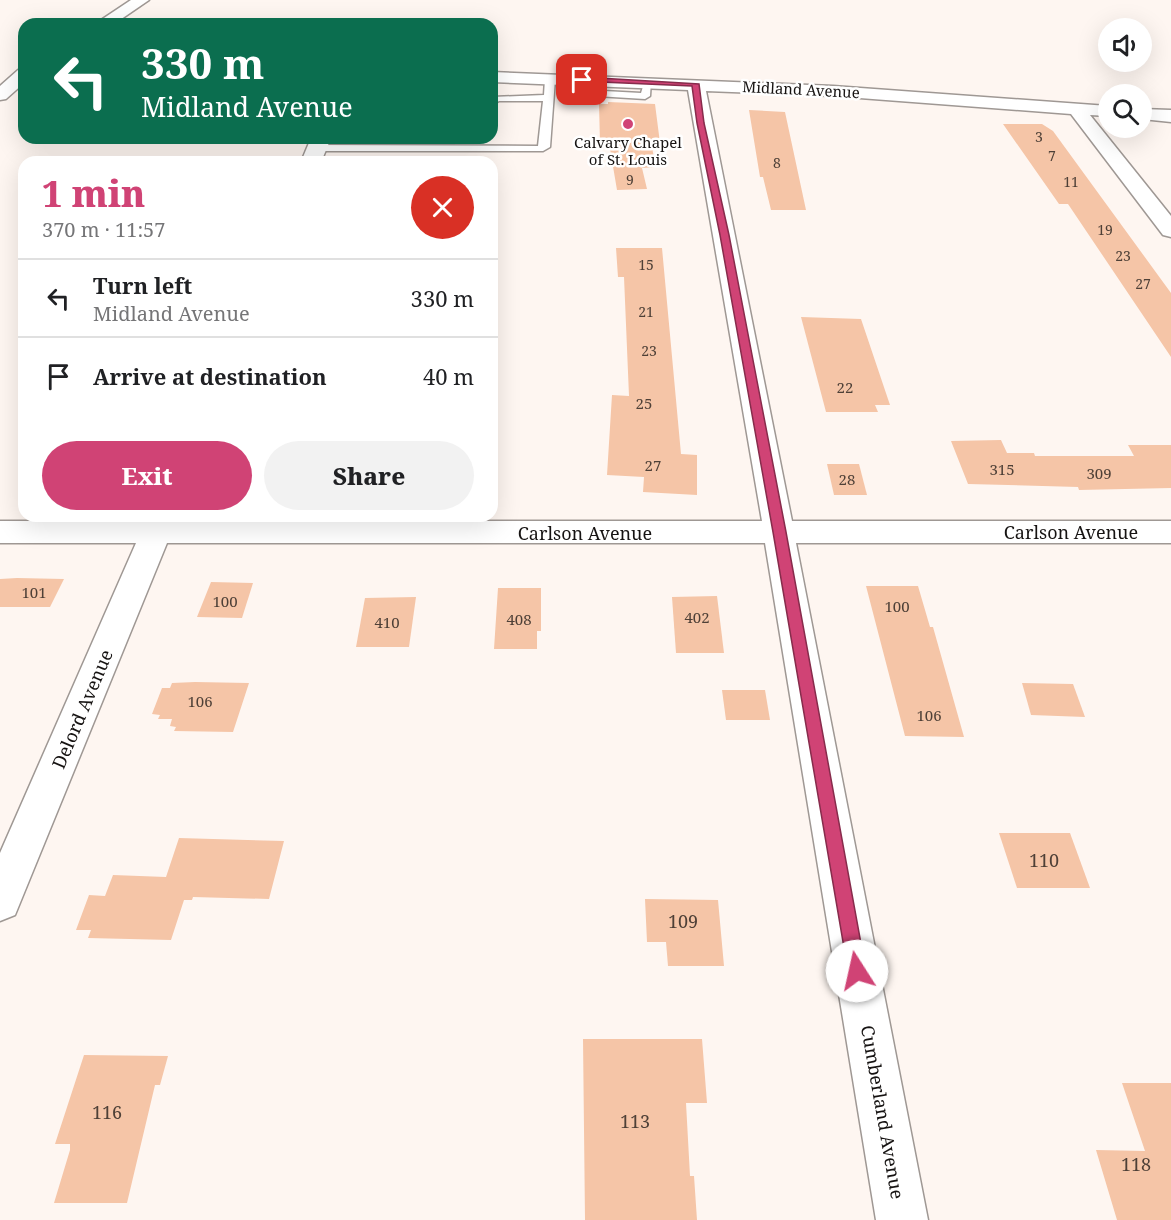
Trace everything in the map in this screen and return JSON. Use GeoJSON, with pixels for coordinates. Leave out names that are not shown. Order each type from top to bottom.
{"type":"FeatureCollection","features":[{"type":"Feature","properties":{"kind":"street"},"geometry":{"type":"LineString","coordinates":[[113,18],[142,0]]}},
{"type":"Feature","properties":{"kind":"street"},"geometry":{"type":"LineString","coordinates":[[0,95],[16,77]]}},
{"type":"Feature","properties":{"kind":"street","name":"Midland Avenue"},"geometry":{"type":"LineString","coordinates":[[498,77],[696,84],[1098,110]]}},
{"type":"Feature","properties":{"kind":"street","name":"Cumberland Avenue"},"geometry":{"type":"LineString","coordinates":[[696,84],[701,123],[725,235],[902,1220]]}},
{"type":"Feature","properties":{"kind":"street"},"geometry":{"type":"LineString","coordinates":[[1078,108],[1081,116],[1171,230]]}},
{"type":"Feature","properties":{"kind":"street"},"geometry":{"type":"LineString","coordinates":[[1152,115],[1171,116]]}},
{"type":"Feature","properties":{"kind":"street","name":"Carlson Avenue"},"geometry":{"type":"LineString","coordinates":[[0,532],[159,524],[779,532],[1171,532]]}},
{"type":"Feature","properties":{"kind":"street","name":"Delord Avenue"},"geometry":{"type":"LineString","coordinates":[[0,901],[159,524]]}},
{"type":"Feature","properties":{"kind":"lane"},"geometry":{"type":"LineString","coordinates":[[316,149],[525,150],[545,147],[550,79]]}},
{"type":"Feature","properties":{"kind":"lane"},"geometry":{"type":"LineString","coordinates":[[498,98],[548,98]]}},
{"type":"Feature","properties":{"kind":"lane"},"geometry":{"type":"LineString","coordinates":[[494,150],[495,144]]}},
{"type":"Feature","properties":{"kind":"lane"},"geometry":{"type":"LineString","coordinates":[[355,148],[365,156]]}},
{"type":"Feature","properties":{"kind":"building"},"geometry":{"type":"Polygon","coordinates":[[[608,102],[655,104],[660,143],[651,143],[656,167],[642,168],[647,189],[617,190],[609,143],[600,143],[599,104],[608,104],[608,102]]]}},
{"type":"Feature","properties":{"kind":"building"},"geometry":{"type":"Polygon","coordinates":[[[749,110],[785,112],[806,210],[771,210],[763,177],[760,177],[749,110]]]}},
{"type":"Feature","properties":{"kind":"building"},"geometry":{"type":"Polygon","coordinates":[[[1003,124],[1042,124],[1053,131],[1171,293],[1171,357],[1068,204],[1059,204],[1003,124]]]}},
{"type":"Feature","properties":{"kind":"building"},"geometry":{"type":"Polygon","coordinates":[[[616,248],[662,248],[681,454],[697,455],[697,495],[643,492],[644,477],[607,475],[612,395],[629,396],[624,277],[618,277],[616,248]]]}},
{"type":"Feature","properties":{"kind":"building"},"geometry":{"type":"Polygon","coordinates":[[[801,317],[861,319],[890,405],[875,405],[878,412],[826,412],[801,317]]]}},
{"type":"Feature","properties":{"kind":"building"},"geometry":{"type":"Polygon","coordinates":[[[1001,440],[1007,453],[1034,453],[1035,456],[1134,456],[1128,445],[1171,445],[1171,488],[1079,490],[1078,487],[968,484],[951,441],[1001,440]]]}},
{"type":"Feature","properties":{"kind":"building"},"geometry":{"type":"Polygon","coordinates":[[[827,464],[859,464],[867,495],[834,495],[827,464]]]}},
{"type":"Feature","properties":{"kind":"building"},"geometry":{"type":"Polygon","coordinates":[[[0,579],[64,579],[50,607],[0,607],[0,579]]]}},
{"type":"Feature","properties":{"kind":"building"},"geometry":{"type":"Polygon","coordinates":[[[211,582],[253,583],[242,618],[197,617],[211,582]]]}},
{"type":"Feature","properties":{"kind":"building"},"geometry":{"type":"Polygon","coordinates":[[[866,586],[918,586],[930,627],[933,627],[964,737],[905,736],[866,586]]]}},
{"type":"Feature","properties":{"kind":"building"},"geometry":{"type":"Polygon","coordinates":[[[498,588],[541,588],[541,631],[537,631],[537,649],[494,649],[498,588]]]}},
{"type":"Feature","properties":{"kind":"building"},"geometry":{"type":"Polygon","coordinates":[[[717,596],[724,653],[676,653],[672,597],[717,596]]]}},
{"type":"Feature","properties":{"kind":"building"},"geometry":{"type":"Polygon","coordinates":[[[416,597],[409,647],[356,647],[365,598],[416,597]]]}},
{"type":"Feature","properties":{"kind":"building"},"geometry":{"type":"Polygon","coordinates":[[[172,683],[249,683],[233,732],[174,731],[176,727],[170,726],[172,719],[158,719],[160,715],[152,714],[162,688],[170,688],[172,683]]]}},
{"type":"Feature","properties":{"kind":"building"},"geometry":{"type":"Polygon","coordinates":[[[1022,683],[1073,684],[1085,717],[1031,715],[1022,683]]]}},
{"type":"Feature","properties":{"kind":"building"},"geometry":{"type":"Polygon","coordinates":[[[722,690],[765,690],[770,720],[726,720],[722,690]]]}},
{"type":"Feature","properties":{"kind":"building"},"geometry":{"type":"Polygon","coordinates":[[[999,833],[1070,833],[1090,888],[1017,888],[999,833]]]}},
{"type":"Feature","properties":{"kind":"building"},"geometry":{"type":"Polygon","coordinates":[[[179,838],[284,841],[269,899],[193,897],[192,900],[184,900],[171,940],[88,938],[91,930],[76,930],[89,895],[105,896],[113,875],[166,877],[179,838]]]}},
{"type":"Feature","properties":{"kind":"building"},"geometry":{"type":"Polygon","coordinates":[[[645,899],[718,900],[724,966],[668,966],[666,942],[647,942],[645,899]]]}},
{"type":"Feature","properties":{"kind":"building"},"geometry":{"type":"Polygon","coordinates":[[[583,1039],[702,1039],[707,1103],[686,1103],[690,1176],[694,1176],[697,1220],[585,1220],[583,1039]]]}},
{"type":"Feature","properties":{"kind":"building"},"geometry":{"type":"Polygon","coordinates":[[[84,1055],[168,1056],[160,1085],[155,1085],[127,1203],[54,1203],[70,1150],[70,1144],[55,1144],[84,1055]]]}},
{"type":"Feature","properties":{"kind":"building"},"geometry":{"type":"Polygon","coordinates":[[[1122,1083],[1171,1083],[1171,1220],[1117,1220],[1096,1150],[1145,1151],[1122,1083]]]}},
{"type":"Feature","properties":{"kind":"place","name":"Calvary Chapel of St. Louis"},"geometry":{"type":"Point","coordinates":[628,124]}},
{"type":"Feature","properties":{"kind":"route"},"geometry":{"type":"LineString","coordinates":[[582,80],[696,84],[701,123],[725,235],[857,971]]}}]}
